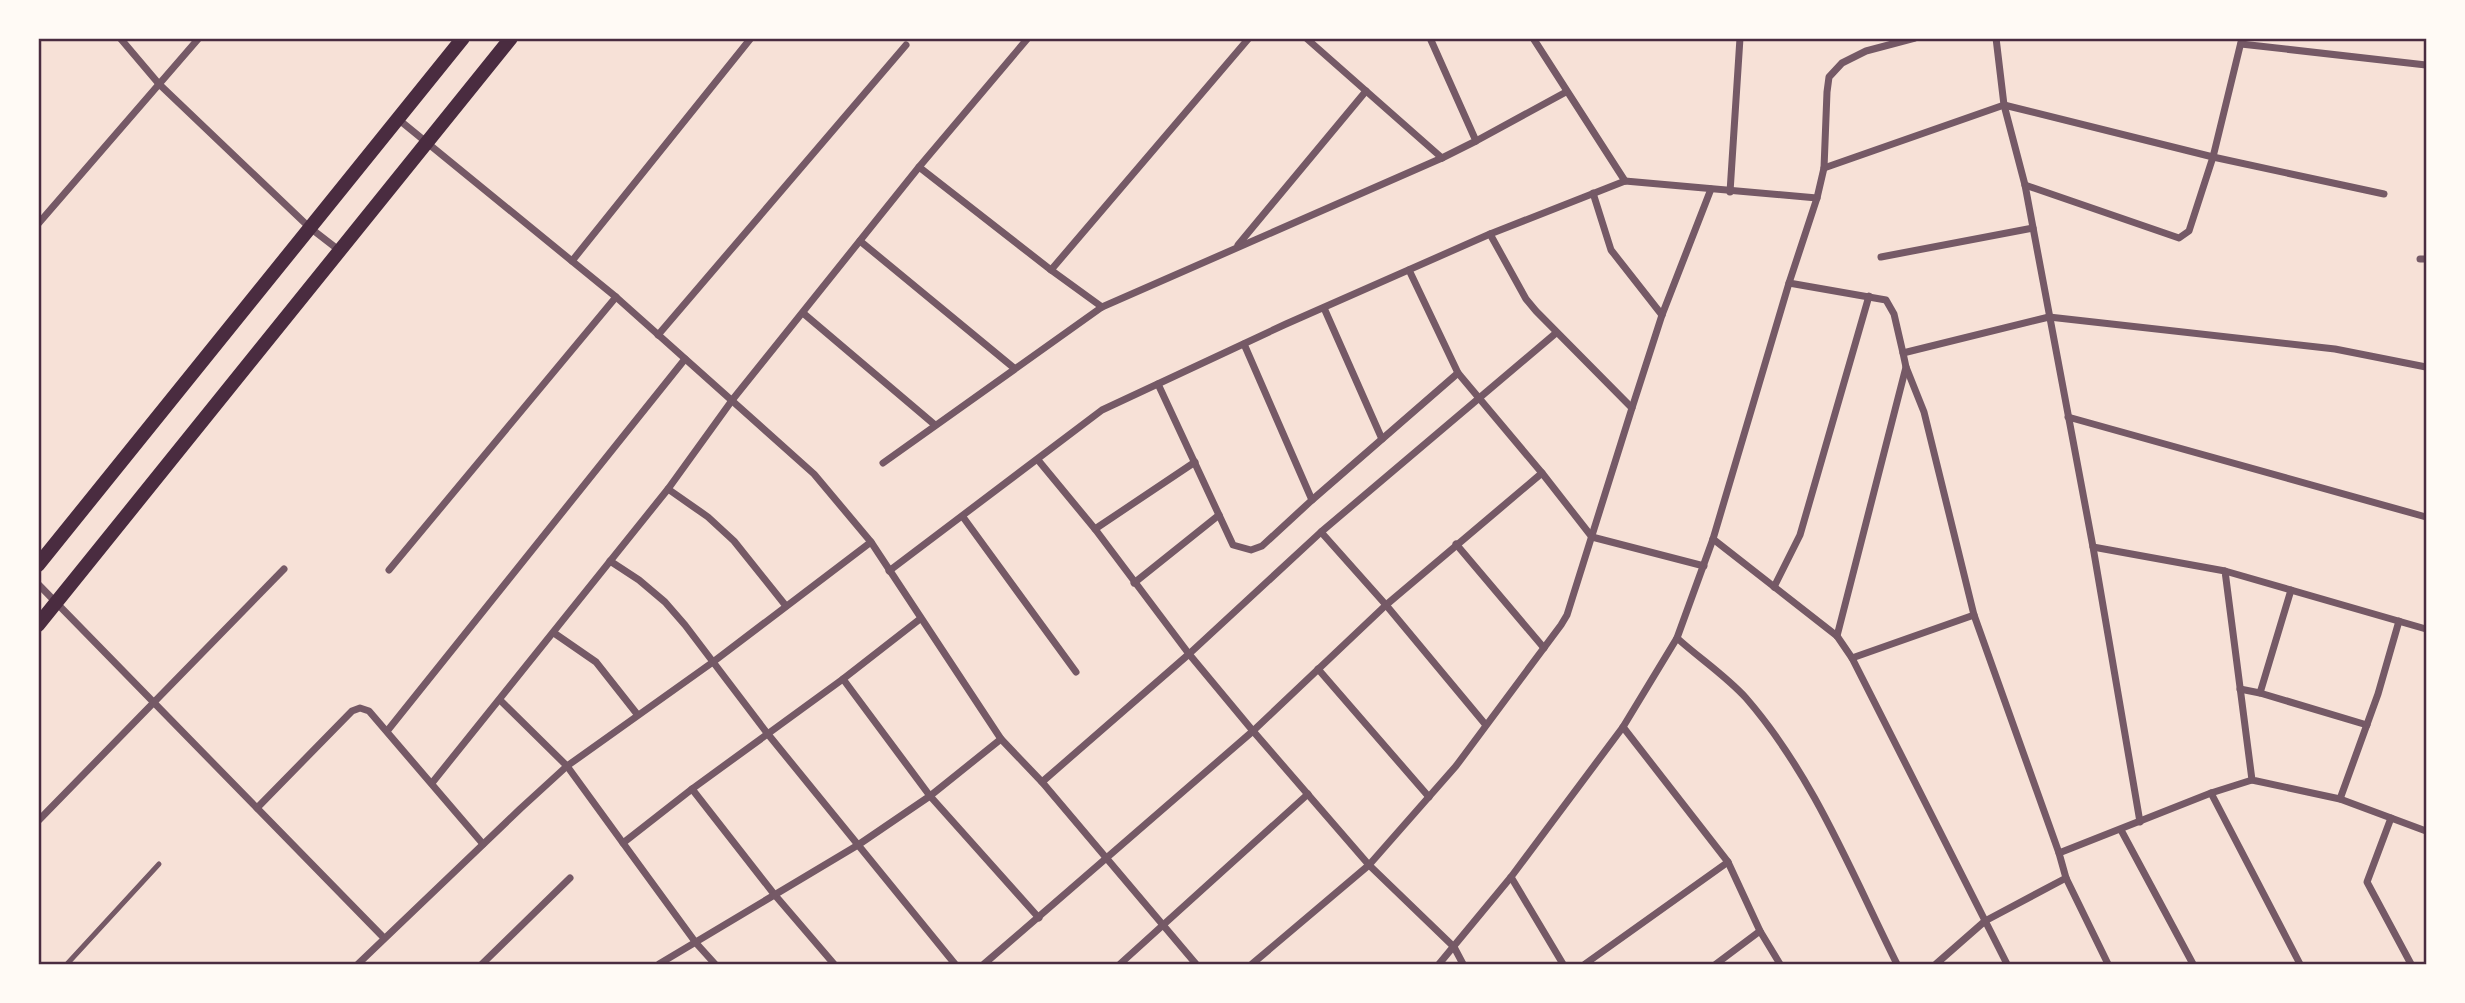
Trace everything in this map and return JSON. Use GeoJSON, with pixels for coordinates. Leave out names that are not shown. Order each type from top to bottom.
{"type":"FeatureCollection","features":[{"type":"Feature","properties":{"kind":"main road"},"geometry":{"type":"LineString","coordinates":[[38,565],[463,38]]}},
{"type":"Feature","properties":{"kind":"main road"},"geometry":{"type":"LineString","coordinates":[[38,625],[511,38]]}},
{"type":"Feature","properties":{"kind":"street"},"geometry":{"type":"LineString","coordinates":[[120,38],[159,84],[309,227],[340,251]]}},
{"type":"Feature","properties":{"kind":"street"},"geometry":{"type":"LineString","coordinates":[[40,219],[200,38]]}},
{"type":"Feature","properties":{"kind":"street"},"geometry":{"type":"LineString","coordinates":[[572,261],[751,38]]}},
{"type":"Feature","properties":{"kind":"street"},"geometry":{"type":"LineString","coordinates":[[432,783],[668,489],[733,399],[919,167],[1028,38]]}},
{"type":"Feature","properties":{"kind":"street"},"geometry":{"type":"LineString","coordinates":[[1051,270],[1249,38]]}},
{"type":"Feature","properties":{"kind":"street"},"geometry":{"type":"LineString","coordinates":[[1306,38],[1442,158]]}},
{"type":"Feature","properties":{"kind":"street"},"geometry":{"type":"LineString","coordinates":[[1430,38],[1476,141]]}},
{"type":"Feature","properties":{"kind":"street"},"geometry":{"type":"LineString","coordinates":[[1533,38],[1625,181]]}},
{"type":"Feature","properties":{"kind":"street"},"geometry":{"type":"LineString","coordinates":[[1730,192],[1740,38]]}},
{"type":"Feature","properties":{"kind":"street"},"geometry":{"type":"LineString","coordinates":[[1439,964],[1511,877],[1623,727],[1677,638],[1713,538],[1817,198],[1824,168],[1829,77],[1842,63],[1866,51],[1915,38]]}},
{"type":"Feature","properties":{"kind":"street"},"geometry":{"type":"LineString","coordinates":[[1996,38],[2004,105],[2025,185],[2093,547],[2140,822]]}},
{"type":"Feature","properties":{"kind":"street"},"geometry":{"type":"LineString","coordinates":[[2025,185],[2179,238],[2189,230],[2213,158],[2242,41],[2427,65]]}},
{"type":"Feature","properties":{"kind":"street"},"geometry":{"type":"LineString","coordinates":[[658,335],[906,45]]}},
{"type":"Feature","properties":{"kind":"street"},"geometry":{"type":"LineString","coordinates":[[1236,248],[1366,91]]}},
{"type":"Feature","properties":{"kind":"street"},"geometry":{"type":"LineString","coordinates":[[883,463],[1102,307],[1442,158],[1566,92]]}},
{"type":"Feature","properties":{"kind":"street"},"geometry":{"type":"LineString","coordinates":[[1824,168],[2004,105],[2213,158],[2384,194]]}},
{"type":"Feature","properties":{"kind":"street"},"geometry":{"type":"LineString","coordinates":[[398,119],[616,297],[814,474],[871,542],[1002,739],[1042,782],[1196,964]]}},
{"type":"Feature","properties":{"kind":"street"},"geometry":{"type":"LineString","coordinates":[[919,167],[1102,307]]}},
{"type":"Feature","properties":{"kind":"street"},"geometry":{"type":"LineString","coordinates":[[889,571],[1102,410],[1490,234],[1625,181],[1817,198]]}},
{"type":"Feature","properties":{"kind":"street"},"geometry":{"type":"LineString","coordinates":[[1252,964],[1369,865],[1456,766],[1567,615],[1662,315],[1711,189]]}},
{"type":"Feature","properties":{"kind":"street"},"geometry":{"type":"LineString","coordinates":[[1593,193],[1611,250],[1662,315]]}},
{"type":"Feature","properties":{"kind":"street"},"geometry":{"type":"LineString","coordinates":[[1881,257],[2033,228]]}},
{"type":"Feature","properties":{"kind":"street"},"geometry":{"type":"LineString","coordinates":[[1490,234],[1526,299],[1556,333],[1632,408]]}},
{"type":"Feature","properties":{"kind":"street"},"geometry":{"type":"LineString","coordinates":[[860,241],[1014,368]]}},
{"type":"Feature","properties":{"kind":"street"},"geometry":{"type":"LineString","coordinates":[[1409,270],[1458,373],[1480,396],[1592,537],[1704,566]]}},
{"type":"Feature","properties":{"kind":"street"},"geometry":{"type":"LineString","coordinates":[[1789,283],[1869,296],[1886,300],[1889,304],[1906,367],[1924,412],[1974,615],[2066,878],[2108,964]]}},
{"type":"Feature","properties":{"kind":"street"},"geometry":{"type":"LineString","coordinates":[[1774,587],[1800,536],[1869,296]]}},
{"type":"Feature","properties":{"kind":"street"},"geometry":{"type":"LineString","coordinates":[[389,570],[616,297]]}},
{"type":"Feature","properties":{"kind":"street"},"geometry":{"type":"LineString","coordinates":[[1324,308],[1382,439]]}},
{"type":"Feature","properties":{"kind":"street"},"geometry":{"type":"LineString","coordinates":[[803,313],[935,425]]}},
{"type":"Feature","properties":{"kind":"street"},"geometry":{"type":"LineString","coordinates":[[1903,353],[2049,317],[2334,349],[2427,367]]}},
{"type":"Feature","properties":{"kind":"street"},"geometry":{"type":"LineString","coordinates":[[1042,782],[1189,654],[1321,532],[1556,333]]}},
{"type":"Feature","properties":{"kind":"street"},"geometry":{"type":"LineString","coordinates":[[1244,344],[1312,500]]}},
{"type":"Feature","properties":{"kind":"street"},"geometry":{"type":"LineString","coordinates":[[388,730],[685,359]]}},
{"type":"Feature","properties":{"kind":"street"},"geometry":{"type":"LineString","coordinates":[[1837,636],[1906,367]]}},
{"type":"Feature","properties":{"kind":"street"},"geometry":{"type":"LineString","coordinates":[[1158,384],[1233,545],[1251,551],[1262,546],[1458,373]]}},
{"type":"Feature","properties":{"kind":"street"},"geometry":{"type":"LineString","coordinates":[[2068,418],[2427,517]]}},
{"type":"Feature","properties":{"kind":"street"},"geometry":{"type":"LineString","coordinates":[[1038,460],[1095,529],[1189,654],[1253,730],[1369,865],[1454,947],[1464,964]]}},
{"type":"Feature","properties":{"kind":"street"},"geometry":{"type":"LineString","coordinates":[[1095,529],[1195,462]]}},
{"type":"Feature","properties":{"kind":"street"},"geometry":{"type":"LineString","coordinates":[[984,964],[1253,730],[1386,605],[1542,473]]}},
{"type":"Feature","properties":{"kind":"street"},"geometry":{"type":"LineString","coordinates":[[668,489],[708,517],[734,541],[786,606]]}},
{"type":"Feature","properties":{"kind":"street"},"geometry":{"type":"LineString","coordinates":[[1134,583],[1219,515]]}},
{"type":"Feature","properties":{"kind":"street"},"geometry":{"type":"LineString","coordinates":[[963,517],[1076,672]]}},
{"type":"Feature","properties":{"kind":"street"},"geometry":{"type":"LineString","coordinates":[[1321,532],[1485,724]]}},
{"type":"Feature","properties":{"kind":"street"},"geometry":{"type":"LineString","coordinates":[[1713,538],[1837,636],[1852,658],[2007,964]]}},
{"type":"Feature","properties":{"kind":"street"},"geometry":{"type":"LineString","coordinates":[[358,964],[567,766],[713,662],[871,542]]}},
{"type":"Feature","properties":{"kind":"street"},"geometry":{"type":"LineString","coordinates":[[1456,544],[1544,648]]}},
{"type":"Feature","properties":{"kind":"street"},"geometry":{"type":"LineString","coordinates":[[2093,547],[2225,571],[2427,629]]}},
{"type":"Feature","properties":{"kind":"street"},"geometry":{"type":"LineString","coordinates":[[610,561],[665,602],[767,733],[955,964]]}},
{"type":"Feature","properties":{"kind":"street"},"geometry":{"type":"LineString","coordinates":[[38,821],[284,569]]}},
{"type":"Feature","properties":{"kind":"street"},"geometry":{"type":"LineString","coordinates":[[2225,571],[2252,780]]}},
{"type":"Feature","properties":{"kind":"street"},"geometry":{"type":"LineString","coordinates":[[38,584],[384,938]]}},
{"type":"Feature","properties":{"kind":"street"},"geometry":{"type":"LineString","coordinates":[[2260,693],[2291,590]]}},
{"type":"Feature","properties":{"kind":"street"},"geometry":{"type":"LineString","coordinates":[[1852,658],[1974,615]]}},
{"type":"Feature","properties":{"kind":"street"},"geometry":{"type":"LineString","coordinates":[[623,843],[920,619]]}},
{"type":"Feature","properties":{"kind":"street"},"geometry":{"type":"LineString","coordinates":[[2340,799],[2399,621]]}},
{"type":"Feature","properties":{"kind":"street"},"geometry":{"type":"LineString","coordinates":[[554,633],[596,662],[637,714]]}},
{"type":"Feature","properties":{"kind":"street"},"geometry":{"type":"LineString","coordinates":[[1677,638],[1745,697],[1781,744],[1817,802],[1897,964]]}},
{"type":"Feature","properties":{"kind":"street"},"geometry":{"type":"LineString","coordinates":[[1318,669],[1429,797]]}},
{"type":"Feature","properties":{"kind":"street"},"geometry":{"type":"LineString","coordinates":[[843,679],[930,796],[1039,918]]}},
{"type":"Feature","properties":{"kind":"street"},"geometry":{"type":"LineString","coordinates":[[2240,689],[2367,724]]}},
{"type":"Feature","properties":{"kind":"street"},"geometry":{"type":"LineString","coordinates":[[500,700],[567,766],[696,943],[715,964]]}},
{"type":"Feature","properties":{"kind":"street"},"geometry":{"type":"LineString","coordinates":[[257,808],[352,711],[360,708],[369,711],[388,730],[483,844]]}},
{"type":"Feature","properties":{"kind":"street"},"geometry":{"type":"LineString","coordinates":[[1623,727],[1728,862],[1760,931],[1780,964]]}},
{"type":"Feature","properties":{"kind":"street"},"geometry":{"type":"LineString","coordinates":[[659,964],[858,845],[930,796],[1002,739]]}},
{"type":"Feature","properties":{"kind":"street"},"geometry":{"type":"LineString","coordinates":[[2059,853],[2211,793],[2252,780],[2340,799],[2427,831]]}},
{"type":"Feature","properties":{"kind":"street"},"geometry":{"type":"LineString","coordinates":[[692,789],[774,894],[834,964]]}},
{"type":"Feature","properties":{"kind":"street"},"geometry":{"type":"LineString","coordinates":[[2211,793],[2300,964]]}},
{"type":"Feature","properties":{"kind":"street"},"geometry":{"type":"LineString","coordinates":[[1120,964],[1308,794]]}},
{"type":"Feature","properties":{"kind":"street"},"geometry":{"type":"LineString","coordinates":[[2391,818],[2367,882],[2411,964]]}},
{"type":"Feature","properties":{"kind":"street"},"geometry":{"type":"LineString","coordinates":[[2121,830],[2193,964]]}},
{"type":"Feature","properties":{"kind":"street"},"geometry":{"type":"LineString","coordinates":[[1585,964],[1728,862]]}},
{"type":"Feature","properties":{"kind":"street"},"geometry":{"type":"LineString","coordinates":[[1511,877],[1563,964]]}},
{"type":"Feature","properties":{"kind":"street"},"geometry":{"type":"LineString","coordinates":[[482,964],[570,878]]}},
{"type":"Feature","properties":{"kind":"street"},"geometry":{"type":"LineString","coordinates":[[1936,964],[1985,921],[2066,878]]}},
{"type":"Feature","properties":{"kind":"street"},"geometry":{"type":"LineString","coordinates":[[1716,964],[1760,931]]}},
{"type":"Feature","properties":{"kind":"lane"},"geometry":{"type":"LineString","coordinates":[[67,964],[159,864]]}}]}
